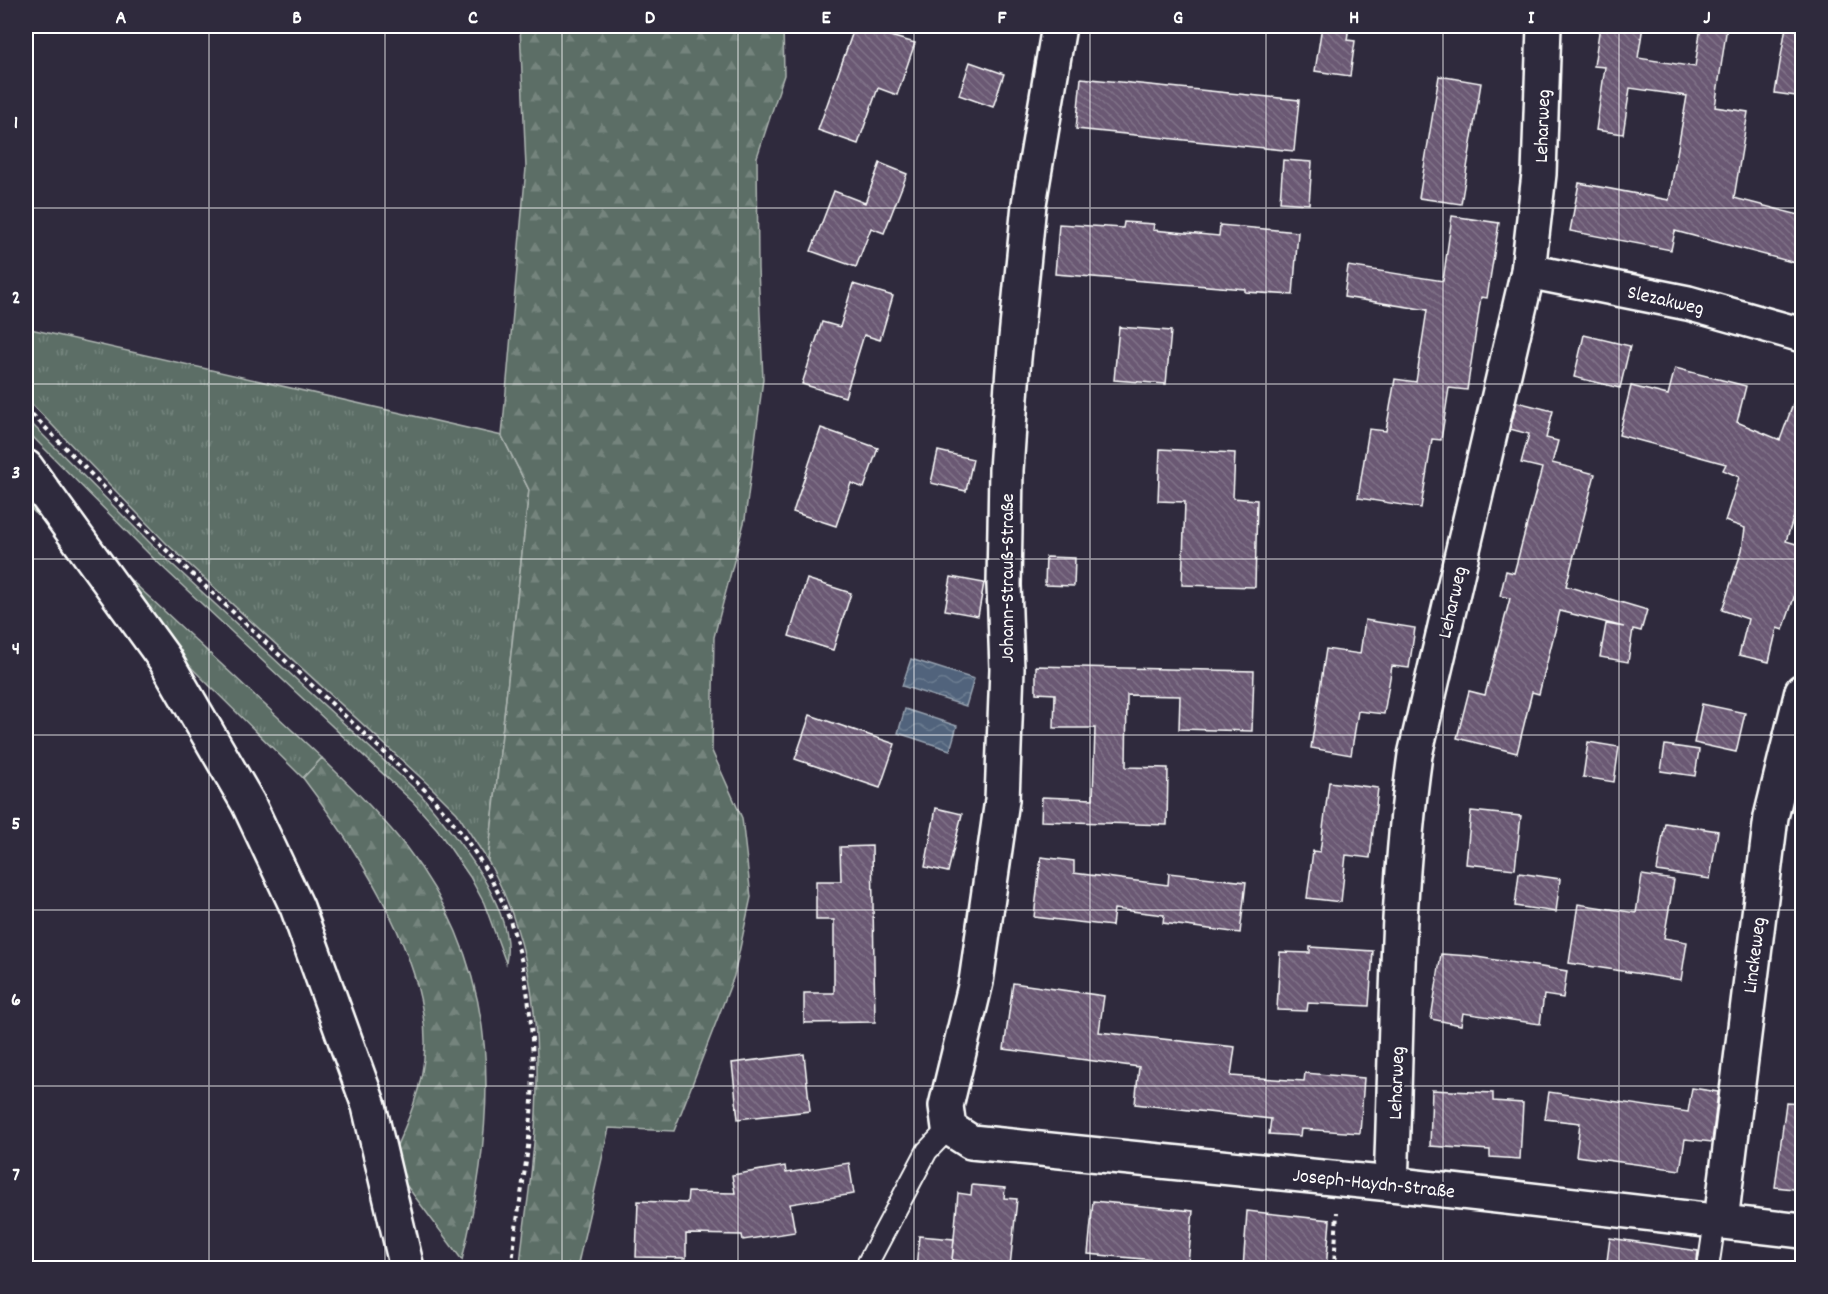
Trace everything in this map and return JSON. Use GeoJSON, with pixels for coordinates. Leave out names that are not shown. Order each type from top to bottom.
{"type":"FeatureCollection","features":[{"type":"Feature","properties":{"kind":"street","name":"Johann-Strauß-Straße"},"geometry":{"type":"LineString","coordinates":[[949,1128],[946,1106],[976,982],[1002,800],[1007,669],[1005,492],[1013,369],[1029,204],[1059,26]]}},
{"type":"Feature","properties":{"kind":"street","name":"Leharweg"},"geometry":{"type":"LineString","coordinates":[[1391,1184],[1401,893],[1413,766],[1528,271],[1539,174],[1544,26]]}},
{"type":"Feature","properties":{"kind":"street","name":"Slezakweg"},"geometry":{"type":"LineString","coordinates":[[1528,271],[1688,303],[1803,335]]}},
{"type":"Feature","properties":{"kind":"street"},"geometry":{"type":"LineString","coordinates":[[26,467],[164,658],[248,803],[297,907],[369,1106],[407,1269]]}},
{"type":"Feature","properties":{"kind":"street","name":"Linckeweg"},"geometry":{"type":"LineString","coordinates":[[1718,1221],[1771,817],[1803,691]]}},
{"type":"Feature","properties":{"kind":"street","name":"Joseph-Haydn-Straße"},"geometry":{"type":"LineString","coordinates":[[949,1128],[971,1142],[1339,1178],[1803,1231]]}},
{"type":"Feature","properties":{"kind":"lane"},"geometry":{"type":"LineString","coordinates":[[866,1269],[927,1151],[949,1128]]}},
{"type":"Feature","properties":{"kind":"lane"},"geometry":{"type":"LineString","coordinates":[[1708,1269],[1718,1221]]}},
{"type":"Feature","properties":{"kind":"path"},"geometry":{"type":"LineString","coordinates":[[26,408],[164,548],[426,791],[451,818],[494,884],[513,934],[531,1023],[531,1113],[512,1269]]}},
{"type":"Feature","properties":{"kind":"path"},"geometry":{"type":"LineString","coordinates":[[1334,1269],[1339,1178]]}},
{"type":"Feature","properties":{"kind":"green space"},"geometry":{"type":"Polygon","coordinates":[[[520,26],[783,26],[784,75],[757,157],[758,269],[763,379],[745,519],[714,637],[712,751],[742,818],[751,897],[734,976],[674,1131],[609,1128],[577,1268],[520,1268],[535,1125],[537,1047],[534,1008],[528,970],[518,933],[505,896],[488,861],[529,490],[502,436],[526,168],[520,26]]]}},
{"type":"Feature","properties":{"kind":"green space"},"geometry":{"type":"Polygon","coordinates":[[[26,328],[502,436],[529,490],[488,861],[457,813],[167,544],[26,398],[26,328]]]}},
{"type":"Feature","properties":{"kind":"green space"},"geometry":{"type":"Polygon","coordinates":[[[26,418],[160,553],[421,795],[466,851],[493,896],[502,919],[507,942],[506,963],[484,903],[470,877],[437,829],[413,802],[154,559],[26,430],[26,418]]]}},
{"type":"Feature","properties":{"kind":"green space"},"geometry":{"type":"Polygon","coordinates":[[[26,476],[134,583],[322,758],[303,778],[26,504],[26,476]]]}},
{"type":"Feature","properties":{"kind":"green space"},"geometry":{"type":"Polygon","coordinates":[[[322,758],[366,801],[396,835],[438,895],[461,944],[476,994],[484,1046],[486,1098],[482,1151],[474,1205],[462,1260],[389,1162],[408,1120],[418,1090],[425,1045],[422,1011],[414,975],[401,939],[384,904],[344,836],[303,778],[322,758]]]}},
{"type":"Feature","properties":{"kind":"water"},"geometry":{"type":"Polygon","coordinates":[[[911,659],[974,679],[966,706],[902,686],[911,659]]]}},
{"type":"Feature","properties":{"kind":"water"},"geometry":{"type":"Polygon","coordinates":[[[905,709],[957,726],[950,750],[898,733],[905,709]]]}},
{"type":"Feature","properties":{"kind":"building"},"geometry":{"type":"Polygon","coordinates":[[[855,26],[915,43],[897,95],[878,88],[858,144],[818,130],[855,26]]]}},
{"type":"Feature","properties":{"kind":"building"},"geometry":{"type":"Polygon","coordinates":[[[1322,26],[1349,26],[1347,40],[1355,41],[1350,76],[1315,71],[1322,26]]]}},
{"type":"Feature","properties":{"kind":"building"},"geometry":{"type":"Polygon","coordinates":[[[1600,26],[1643,26],[1638,58],[1695,67],[1701,26],[1727,26],[1715,107],[1748,112],[1734,198],[1803,216],[1803,265],[1675,231],[1671,250],[1570,231],[1579,183],[1669,200],[1687,96],[1630,88],[1623,134],[1596,130],[1605,67],[1594,66],[1600,26]]]}},
{"type":"Feature","properties":{"kind":"building"},"geometry":{"type":"Polygon","coordinates":[[[1786,26],[1803,26],[1803,97],[1775,93],[1786,26]]]}},
{"type":"Feature","properties":{"kind":"building"},"geometry":{"type":"Polygon","coordinates":[[[970,62],[1004,74],[993,107],[959,95],[970,62]]]}},
{"type":"Feature","properties":{"kind":"building"},"geometry":{"type":"Polygon","coordinates":[[[1439,76],[1481,83],[1461,204],[1419,198],[1439,76]]]}},
{"type":"Feature","properties":{"kind":"building"},"geometry":{"type":"Polygon","coordinates":[[[1081,78],[1299,100],[1294,151],[1076,129],[1081,78]]]}},
{"type":"Feature","properties":{"kind":"building"},"geometry":{"type":"Polygon","coordinates":[[[1283,160],[1312,162],[1309,204],[1280,202],[1283,160]]]}},
{"type":"Feature","properties":{"kind":"building"},"geometry":{"type":"Polygon","coordinates":[[[880,163],[907,174],[884,233],[871,228],[856,267],[811,251],[834,191],[865,203],[880,163]]]}},
{"type":"Feature","properties":{"kind":"building"},"geometry":{"type":"Polygon","coordinates":[[[1452,216],[1499,223],[1487,298],[1481,297],[1467,390],[1449,388],[1441,440],[1432,439],[1421,508],[1358,498],[1369,429],[1386,431],[1395,379],[1416,382],[1427,310],[1344,297],[1348,266],[1443,281],[1452,216]]]}},
{"type":"Feature","properties":{"kind":"building"},"geometry":{"type":"Polygon","coordinates":[[[1124,222],[1154,224],[1153,230],[1219,236],[1220,225],[1298,232],[1293,295],[1055,274],[1059,224],[1123,228],[1124,222]]]}},
{"type":"Feature","properties":{"kind":"building"},"geometry":{"type":"Polygon","coordinates":[[[853,284],[893,296],[880,340],[864,335],[845,397],[802,384],[822,322],[840,327],[853,284]]]}},
{"type":"Feature","properties":{"kind":"building"},"geometry":{"type":"Polygon","coordinates":[[[1119,327],[1171,331],[1166,384],[1114,380],[1119,327]]]}},
{"type":"Feature","properties":{"kind":"building"},"geometry":{"type":"Polygon","coordinates":[[[1584,335],[1630,346],[1620,388],[1574,377],[1584,335]]]}},
{"type":"Feature","properties":{"kind":"building"},"geometry":{"type":"Polygon","coordinates":[[[1675,368],[1746,386],[1737,422],[1780,440],[1799,388],[1803,388],[1803,489],[1786,541],[1803,546],[1803,571],[1783,630],[1777,628],[1769,662],[1739,655],[1748,619],[1722,610],[1742,550],[1745,528],[1725,521],[1739,477],[1723,470],[1726,464],[1619,435],[1631,386],[1668,395],[1675,368]]]}},
{"type":"Feature","properties":{"kind":"building"},"geometry":{"type":"Polygon","coordinates":[[[1517,402],[1553,411],[1546,438],[1558,441],[1552,463],[1595,474],[1566,586],[1647,610],[1641,631],[1633,629],[1628,662],[1600,657],[1606,624],[1624,627],[1560,611],[1539,694],[1532,692],[1517,753],[1457,738],[1469,691],[1485,695],[1510,598],[1500,596],[1506,571],[1514,573],[1542,468],[1521,463],[1529,434],[1510,429],[1517,402]]]}},
{"type":"Feature","properties":{"kind":"building"},"geometry":{"type":"Polygon","coordinates":[[[821,428],[878,448],[864,488],[851,483],[836,526],[793,512],[821,428]]]}},
{"type":"Feature","properties":{"kind":"building"},"geometry":{"type":"Polygon","coordinates":[[[1160,449],[1235,453],[1233,498],[1257,500],[1255,587],[1182,585],[1185,502],[1158,501],[1160,449]]]}},
{"type":"Feature","properties":{"kind":"building"},"geometry":{"type":"Polygon","coordinates":[[[938,451],[973,459],[966,491],[931,483],[938,451]]]}},
{"type":"Feature","properties":{"kind":"building"},"geometry":{"type":"Polygon","coordinates":[[[1046,557],[1075,558],[1074,586],[1045,585],[1046,557]]]}},
{"type":"Feature","properties":{"kind":"building"},"geometry":{"type":"Polygon","coordinates":[[[951,577],[984,583],[978,616],[945,610],[951,577]]]}},
{"type":"Feature","properties":{"kind":"building"},"geometry":{"type":"Polygon","coordinates":[[[807,579],[851,593],[833,650],[789,636],[807,579]]]}},
{"type":"Feature","properties":{"kind":"building"},"geometry":{"type":"Polygon","coordinates":[[[1365,620],[1415,628],[1409,668],[1392,666],[1384,714],[1358,711],[1351,755],[1311,748],[1326,649],[1360,654],[1365,620]]]}},
{"type":"Feature","properties":{"kind":"building"},"geometry":{"type":"Polygon","coordinates":[[[1036,666],[1254,671],[1252,731],[1179,729],[1180,696],[1127,695],[1126,767],[1168,768],[1167,825],[1041,821],[1042,797],[1093,799],[1095,728],[1054,728],[1055,694],[1036,693],[1036,666]]]}},
{"type":"Feature","properties":{"kind":"building"},"geometry":{"type":"Polygon","coordinates":[[[1702,704],[1745,713],[1736,752],[1694,743],[1702,704]]]}},
{"type":"Feature","properties":{"kind":"building"},"geometry":{"type":"Polygon","coordinates":[[[810,715],[895,744],[880,788],[795,759],[810,715]]]}},
{"type":"Feature","properties":{"kind":"building"},"geometry":{"type":"Polygon","coordinates":[[[1588,742],[1619,747],[1614,782],[1583,777],[1588,742]]]}},
{"type":"Feature","properties":{"kind":"building"},"geometry":{"type":"Polygon","coordinates":[[[1665,745],[1699,750],[1695,776],[1661,771],[1665,745]]]}},
{"type":"Feature","properties":{"kind":"building"},"geometry":{"type":"Polygon","coordinates":[[[1329,782],[1378,788],[1370,858],[1346,855],[1341,902],[1307,898],[1313,851],[1320,852],[1329,782]]]}},
{"type":"Feature","properties":{"kind":"building"},"geometry":{"type":"Polygon","coordinates":[[[936,808],[962,814],[948,872],[925,867],[936,808]]]}},
{"type":"Feature","properties":{"kind":"building"},"geometry":{"type":"Polygon","coordinates":[[[1471,811],[1521,816],[1515,869],[1466,864],[1471,811]]]}},
{"type":"Feature","properties":{"kind":"building"},"geometry":{"type":"Polygon","coordinates":[[[1665,823],[1718,831],[1710,879],[1657,871],[1665,823]]]}},
{"type":"Feature","properties":{"kind":"building"},"geometry":{"type":"Polygon","coordinates":[[[872,846],[875,1022],[804,1023],[804,993],[834,993],[834,920],[816,920],[816,881],[841,881],[840,847],[872,846]]]}},
{"type":"Feature","properties":{"kind":"building"},"geometry":{"type":"Polygon","coordinates":[[[1041,857],[1074,861],[1074,873],[1168,885],[1169,873],[1246,882],[1240,933],[1163,923],[1164,915],[1114,909],[1112,926],[1034,917],[1041,857]]]}},
{"type":"Feature","properties":{"kind":"building"},"geometry":{"type":"Polygon","coordinates":[[[1519,873],[1560,879],[1556,912],[1515,906],[1519,873]]]}},
{"type":"Feature","properties":{"kind":"building"},"geometry":{"type":"Polygon","coordinates":[[[1642,875],[1674,880],[1664,938],[1687,942],[1681,980],[1569,963],[1578,904],[1636,913],[1642,875]]]}},
{"type":"Feature","properties":{"kind":"building"},"geometry":{"type":"Polygon","coordinates":[[[1310,947],[1373,951],[1369,1006],[1308,1003],[1307,1011],[1277,1010],[1280,952],[1310,953],[1310,947]]]}},
{"type":"Feature","properties":{"kind":"building"},"geometry":{"type":"Polygon","coordinates":[[[1441,954],[1470,956],[1567,971],[1563,998],[1544,995],[1540,1024],[1463,1013],[1461,1025],[1431,1019],[1441,954]]]}},
{"type":"Feature","properties":{"kind":"building"},"geometry":{"type":"Polygon","coordinates":[[[1013,983],[1104,996],[1099,1032],[1235,1047],[1231,1076],[1304,1081],[1305,1073],[1364,1078],[1360,1133],[1301,1129],[1300,1136],[1269,1134],[1271,1119],[1135,1104],[1139,1067],[1004,1049],[1013,983]]]}},
{"type":"Feature","properties":{"kind":"building"},"geometry":{"type":"Polygon","coordinates":[[[804,1054],[810,1111],[738,1119],[732,1063],[804,1054]]]}},
{"type":"Feature","properties":{"kind":"building"},"geometry":{"type":"Polygon","coordinates":[[[1692,1088],[1718,1092],[1712,1142],[1685,1139],[1680,1170],[1576,1156],[1580,1123],[1545,1119],[1549,1092],[1688,1112],[1692,1088]]]}},
{"type":"Feature","properties":{"kind":"building"},"geometry":{"type":"Polygon","coordinates":[[[1432,1090],[1493,1093],[1493,1101],[1523,1103],[1520,1159],[1490,1157],[1490,1150],[1430,1146],[1432,1090]]]}},
{"type":"Feature","properties":{"kind":"building"},"geometry":{"type":"Polygon","coordinates":[[[1786,1103],[1803,1104],[1803,1190],[1775,1187],[1786,1103]]]}},
{"type":"Feature","properties":{"kind":"building"},"geometry":{"type":"Polygon","coordinates":[[[849,1163],[854,1194],[790,1204],[795,1232],[743,1240],[742,1235],[686,1234],[686,1258],[636,1257],[638,1201],[687,1203],[688,1192],[735,1193],[732,1175],[785,1166],[786,1173],[849,1163]]]}},
{"type":"Feature","properties":{"kind":"building"},"geometry":{"type":"Polygon","coordinates":[[[972,1185],[1005,1188],[1004,1198],[1017,1199],[1010,1266],[952,1260],[958,1193],[971,1195],[972,1185]]]}},
{"type":"Feature","properties":{"kind":"building"},"geometry":{"type":"Polygon","coordinates":[[[1093,1201],[1193,1211],[1188,1263],[1088,1254],[1093,1201]]]}},
{"type":"Feature","properties":{"kind":"building"},"geometry":{"type":"Polygon","coordinates":[[[1247,1211],[1330,1220],[1326,1269],[1243,1269],[1247,1211]]]}},
{"type":"Feature","properties":{"kind":"building"},"geometry":{"type":"Polygon","coordinates":[[[919,1236],[954,1239],[951,1269],[916,1269],[919,1236]]]}},
{"type":"Feature","properties":{"kind":"building"},"geometry":{"type":"Polygon","coordinates":[[[1610,1238],[1698,1251],[1696,1269],[1606,1269],[1610,1238]]]}}]}
